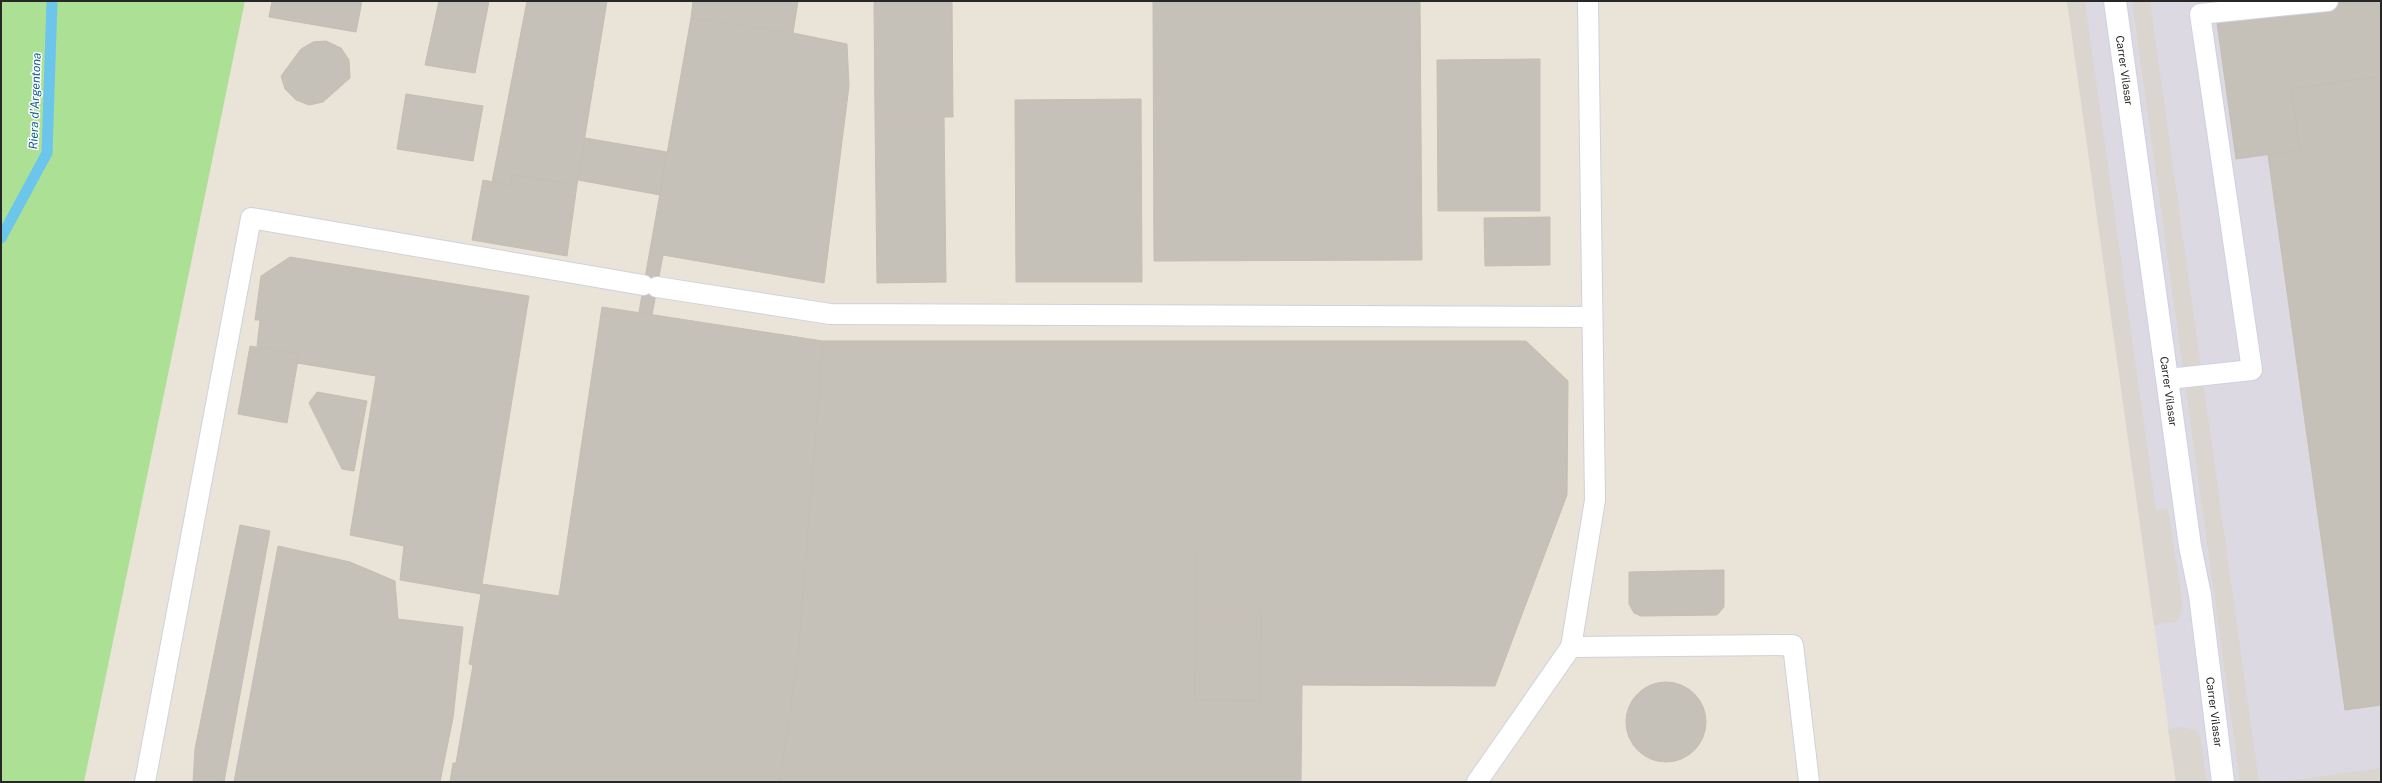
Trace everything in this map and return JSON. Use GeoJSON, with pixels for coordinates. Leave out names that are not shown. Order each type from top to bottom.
{"type":"FeatureCollection","features":[{"type":"Feature","properties":{"kind":"street","name":"Carrer Vilasar"},"geometry":{"type":"LineString","coordinates":[[2115,1],[2190,546],[2200,595],[2223,782]]}},
{"type":"Feature","properties":{"kind":"lane"},"geometry":{"type":"LineString","coordinates":[[1477,782],[1571,647],[1595,500],[1588,1]]}},
{"type":"Feature","properties":{"kind":"lane"},"geometry":{"type":"LineString","coordinates":[[2168,379],[2252,370],[2200,14],[2260,5],[2328,1]]}},
{"type":"Feature","properties":{"kind":"lane"},"geometry":{"type":"LineString","coordinates":[[146,782],[250,218],[650,286],[830,314],[1592,317]]}},
{"type":"Feature","properties":{"kind":"lane"},"geometry":{"type":"LineString","coordinates":[[1571,647],[1794,645],[1809,782]]}},
{"type":"Feature","properties":{"kind":"shaded area"},"geometry":{"type":"Polygon","coordinates":[[[2067,1],[2381,1],[2381,782],[2176,782],[2067,1]]]}},
{"type":"Feature","properties":{"kind":"shaded area"},"geometry":{"type":"Polygon","coordinates":[[[2067,1],[2085,1],[2156,510],[2168,509],[2183,605],[2179,619],[2174,622],[2154,625],[2067,1]]]}},
{"type":"Feature","properties":{"kind":"shaded area"},"geometry":{"type":"Polygon","coordinates":[[[2132,1],[2150,1],[2259,782],[2240,782],[2132,1]]]}},
{"type":"Feature","properties":{"kind":"shaded area"},"geometry":{"type":"Polygon","coordinates":[[[2182,727],[2196,730],[2200,736],[2207,782],[2176,782],[2168,729],[2182,727]]]}},
{"type":"Feature","properties":{"kind":"shaded area"},"geometry":{"type":"Polygon","coordinates":[[[2381,768],[2381,782],[2279,782],[2381,768]]]}},
{"type":"Feature","properties":{"kind":"green space"},"geometry":{"type":"Polygon","coordinates":[[[1,1],[245,1],[84,782],[1,782],[1,1]]]}},
{"type":"Feature","properties":{"kind":"building"},"geometry":{"type":"Polygon","coordinates":[[[272,1],[362,1],[356,32],[269,17],[272,1]]]}},
{"type":"Feature","properties":{"kind":"building"},"geometry":{"type":"Polygon","coordinates":[[[439,1],[489,1],[475,73],[425,65],[439,1]]]}},
{"type":"Feature","properties":{"kind":"building"},"geometry":{"type":"Polygon","coordinates":[[[527,1],[607,1],[577,185],[513,175],[510,185],[492,182],[527,1]]]}},
{"type":"Feature","properties":{"kind":"building"},"geometry":{"type":"Polygon","coordinates":[[[693,1],[798,1],[793,33],[691,18],[693,1]]]}},
{"type":"Feature","properties":{"kind":"building"},"geometry":{"type":"Polygon","coordinates":[[[874,1],[952,1],[953,117],[875,117],[874,1]]]}},
{"type":"Feature","properties":{"kind":"building"},"geometry":{"type":"Polygon","coordinates":[[[1153,1],[1420,1],[1422,260],[1154,261],[1153,1]]]}},
{"type":"Feature","properties":{"kind":"building"},"geometry":{"type":"Polygon","coordinates":[[[2214,1],[2381,1],[2381,76],[2291,89],[2300,150],[2236,159],[2214,1]]]}},
{"type":"Feature","properties":{"kind":"building"},"geometry":{"type":"Polygon","coordinates":[[[691,18],[793,33],[847,44],[849,86],[824,283],[663,255],[652,315],[639,312],[691,18]]]}},
{"type":"Feature","properties":{"kind":"building"},"geometry":{"type":"Polygon","coordinates":[[[326,41],[341,48],[349,60],[350,78],[323,102],[309,105],[296,100],[285,89],[281,76],[301,49],[313,42],[326,41]]]}},
{"type":"Feature","properties":{"kind":"building"},"geometry":{"type":"Polygon","coordinates":[[[1540,59],[1540,211],[1438,211],[1437,60],[1540,59]]]}},
{"type":"Feature","properties":{"kind":"building"},"geometry":{"type":"Polygon","coordinates":[[[2381,76],[2381,705],[2345,710],[2268,155],[2300,150],[2291,89],[2381,76]]]}},
{"type":"Feature","properties":{"kind":"building"},"geometry":{"type":"Polygon","coordinates":[[[406,94],[483,106],[473,161],[397,149],[406,94]]]}},
{"type":"Feature","properties":{"kind":"building"},"geometry":{"type":"Polygon","coordinates":[[[1141,99],[1142,282],[1016,282],[1015,100],[1141,99]]]}},
{"type":"Feature","properties":{"kind":"building"},"geometry":{"type":"Polygon","coordinates":[[[875,117],[944,117],[946,282],[877,283],[875,117]]]}},
{"type":"Feature","properties":{"kind":"building"},"geometry":{"type":"Polygon","coordinates":[[[585,138],[667,152],[660,195],[578,180],[585,138]]]}},
{"type":"Feature","properties":{"kind":"building"},"geometry":{"type":"Polygon","coordinates":[[[513,175],[577,185],[567,256],[472,240],[483,180],[510,185],[513,175]]]}},
{"type":"Feature","properties":{"kind":"building"},"geometry":{"type":"Polygon","coordinates":[[[1550,217],[1550,265],[1485,266],[1484,218],[1550,217]]]}},
{"type":"Feature","properties":{"kind":"building"},"geometry":{"type":"Polygon","coordinates":[[[290,257],[529,296],[482,584],[559,596],[602,307],[823,341],[798,658],[780,782],[450,782],[453,763],[456,763],[473,665],[469,664],[481,594],[400,580],[404,546],[350,535],[376,376],[297,363],[299,354],[257,347],[260,320],[255,320],[261,276],[290,257]]]}},
{"type":"Feature","properties":{"kind":"building"},"geometry":{"type":"Polygon","coordinates":[[[823,341],[1526,341],[1568,381],[1567,495],[1495,686],[1302,685],[1301,782],[780,782],[798,658],[823,341]]]}},
{"type":"Feature","properties":{"kind":"building"},"geometry":{"type":"Polygon","coordinates":[[[250,346],[299,354],[287,423],[238,414],[250,346]]]}},
{"type":"Feature","properties":{"kind":"building"},"geometry":{"type":"Polygon","coordinates":[[[317,392],[367,401],[354,471],[342,469],[309,403],[317,392]]]}},
{"type":"Feature","properties":{"kind":"building"},"geometry":{"type":"Polygon","coordinates":[[[240,525],[270,531],[224,782],[193,782],[195,749],[240,525]]]}},
{"type":"Feature","properties":{"kind":"building"},"geometry":{"type":"Polygon","coordinates":[[[278,546],[350,562],[395,581],[398,619],[463,627],[453,718],[440,782],[234,782],[278,546]]]}},
{"type":"Feature","properties":{"kind":"building"},"geometry":{"type":"Polygon","coordinates":[[[1196,547],[1261,547],[1261,611],[1196,611],[1196,547]]]}},
{"type":"Feature","properties":{"kind":"building"},"geometry":{"type":"Polygon","coordinates":[[[1724,570],[1724,607],[1717,615],[1641,616],[1634,613],[1629,604],[1629,572],[1724,570]]]}},
{"type":"Feature","properties":{"kind":"building"},"geometry":{"type":"Polygon","coordinates":[[[1196,611],[1261,611],[1260,701],[1195,700],[1196,611]]]}},
{"type":"Feature","properties":{"kind":"building"},"geometry":{"type":"Polygon","coordinates":[[[1666,682],[1681,685],[1694,694],[1703,707],[1706,722],[1703,737],[1694,750],[1681,759],[1666,762],[1651,759],[1638,750],[1629,737],[1626,722],[1629,707],[1638,694],[1651,685],[1666,682]]]}},
{"type":"Feature","properties":{"kind":"waterway","name":"Riera d'Argentona"},"geometry":{"type":"LineString","coordinates":[[1,238],[47,153],[52,1]]}}]}
